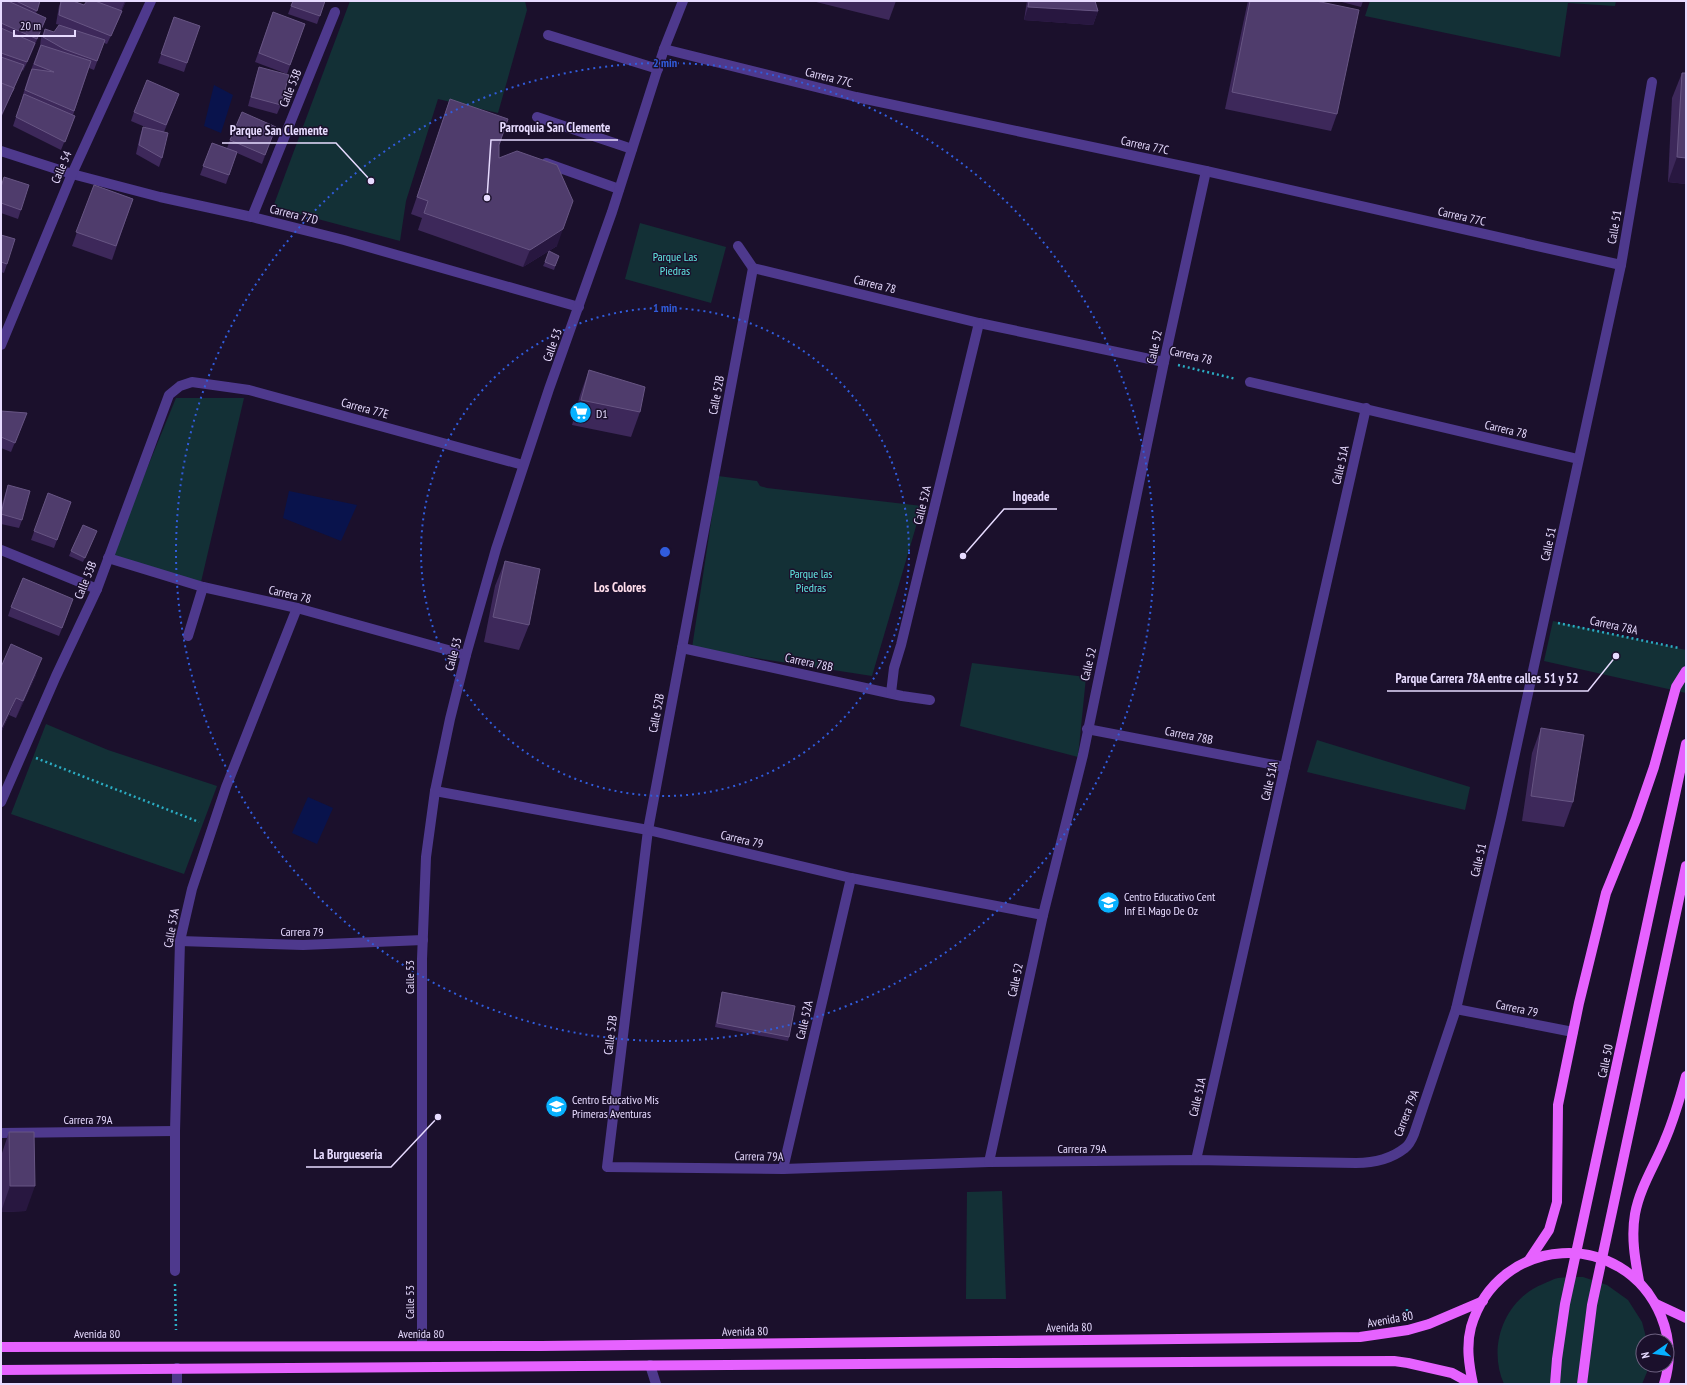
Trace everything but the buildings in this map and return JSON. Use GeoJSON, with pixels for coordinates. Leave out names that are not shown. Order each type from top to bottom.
{"type":"FeatureCollection","features":[{"type":"Feature","properties":{"kind":"main road"},"geometry":{"type":"LineString","coordinates":[[1529,1260],[1549,1230],[1557,1202],[1558,1105],[1573,1032],[1606,893],[1636,819],[1651,775],[1676,687],[1686,671]]}},
{"type":"Feature","properties":{"kind":"main road","name":"Calle 50"},"geometry":{"type":"LineString","coordinates":[[1555,1384],[1565,1304],[1686,744]]}},
{"type":"Feature","properties":{"kind":"main road"},"geometry":{"type":"LineString","coordinates":[[1582,1384],[1592,1305],[1686,866]]}},
{"type":"Feature","properties":{"kind":"main road"},"geometry":{"type":"LineString","coordinates":[[1639,1281],[1633,1250],[1635,1214],[1644,1183],[1665,1142],[1677,1110],[1686,1076]]}},
{"type":"Feature","properties":{"kind":"main road"},"geometry":{"type":"LineString","coordinates":[[1472,1384],[1468,1356],[1471,1327],[1483,1301],[1495,1284],[1511,1270],[1529,1260],[1548,1254],[1568,1252],[1587,1254],[1606,1260],[1618,1266],[1639,1281],[1656,1304],[1665,1326],[1669,1350],[1667,1375],[1664,1384]]}},
{"type":"Feature","properties":{"kind":"main road","name":"Avenida 80"},"geometry":{"type":"LineString","coordinates":[[1,1347],[541,1346],[1360,1337],[1408,1330],[1429,1324],[1483,1301]]}},
{"type":"Feature","properties":{"kind":"main road"},"geometry":{"type":"LineString","coordinates":[[1656,1304],[1686,1318]]}},
{"type":"Feature","properties":{"kind":"main road"},"geometry":{"type":"LineString","coordinates":[[1,1370],[650,1365],[1394,1362],[1408,1363],[1452,1373],[1472,1384]]}},
{"type":"Feature","properties":{"kind":"street","name":"Calle 54"},"geometry":{"type":"LineString","coordinates":[[1,345],[72,174],[151,1]]}},
{"type":"Feature","properties":{"kind":"street","name":"Calle 53"},"geometry":{"type":"LineString","coordinates":[[422,1346],[422,959],[426,858],[436,791],[450,718],[496,549],[619,189],[664,49],[683,1]]}},
{"type":"Feature","properties":{"kind":"street","name":"Calle 53B"},"geometry":{"type":"LineString","coordinates":[[252,217],[335,12]]}},
{"type":"Feature","properties":{"kind":"street"},"geometry":{"type":"LineString","coordinates":[[548,35],[658,69]]}},
{"type":"Feature","properties":{"kind":"street","name":"Carrera 77C"},"geometry":{"type":"LineString","coordinates":[[664,49],[856,97],[1206,171],[1621,265]]}},
{"type":"Feature","properties":{"kind":"street","name":"Calle 51"},"geometry":{"type":"LineString","coordinates":[[1456,1009],[1546,619],[1578,459],[1621,265],[1652,82]]}},
{"type":"Feature","properties":{"kind":"street"},"geometry":{"type":"LineString","coordinates":[[537,117],[632,149]]}},
{"type":"Feature","properties":{"kind":"street","name":"Carrera 77D"},"geometry":{"type":"LineString","coordinates":[[1,151],[72,174],[160,197],[252,217],[344,240],[579,307]]}},
{"type":"Feature","properties":{"kind":"street"},"geometry":{"type":"LineString","coordinates":[[537,160],[619,189]]}},
{"type":"Feature","properties":{"kind":"street","name":"Calle 52"},"geometry":{"type":"LineString","coordinates":[[989,1162],[1043,915],[1083,755],[1164,362],[1206,171]]}},
{"type":"Feature","properties":{"kind":"street"},"geometry":{"type":"LineString","coordinates":[[738,246],[753,268]]}},
{"type":"Feature","properties":{"kind":"street","name":"Carrera 78"},"geometry":{"type":"LineString","coordinates":[[753,268],[979,323],[1164,362]]}},
{"type":"Feature","properties":{"kind":"street","name":"Calle 52B"},"geometry":{"type":"LineString","coordinates":[[607,1167],[648,830],[753,268]]}},
{"type":"Feature","properties":{"kind":"street","name":"Calle 52A"},"geometry":{"type":"LineString","coordinates":[[891,694],[894,668],[902,645],[979,323]]}},
{"type":"Feature","properties":{"kind":"street","name":"Calle 53B"},"geometry":{"type":"LineString","coordinates":[[1,802],[56,676],[97,589],[169,395],[186,383],[200,382]]}},
{"type":"Feature","properties":{"kind":"street","name":"Carrera 77E"},"geometry":{"type":"LineString","coordinates":[[200,382],[249,390],[524,465]]}},
{"type":"Feature","properties":{"kind":"street","name":"Carrera 78"},"geometry":{"type":"LineString","coordinates":[[1250,382],[1578,459]]}},
{"type":"Feature","properties":{"kind":"street","name":"Calle 51A"},"geometry":{"type":"LineString","coordinates":[[1196,1160],[1366,408]]}},
{"type":"Feature","properties":{"kind":"street"},"geometry":{"type":"LineString","coordinates":[[1,550],[97,589]]}},
{"type":"Feature","properties":{"kind":"street","name":"Carrera 78"},"geometry":{"type":"LineString","coordinates":[[108,558],[203,587],[297,608],[466,655]]}},
{"type":"Feature","properties":{"kind":"street"},"geometry":{"type":"LineString","coordinates":[[188,636],[203,587]]}},
{"type":"Feature","properties":{"kind":"street","name":"Calle 53A"},"geometry":{"type":"LineString","coordinates":[[175,1271],[175,1131],[180,941],[192,889],[226,787],[297,608]]}},
{"type":"Feature","properties":{"kind":"street","name":"Carrera 78B"},"geometry":{"type":"LineString","coordinates":[[682,648],[891,694],[930,700]]}},
{"type":"Feature","properties":{"kind":"street","name":"Carrera 78B"},"geometry":{"type":"LineString","coordinates":[[1087,730],[1285,767]]}},
{"type":"Feature","properties":{"kind":"street","name":"Carrera 79"},"geometry":{"type":"LineString","coordinates":[[436,791],[648,830],[851,878],[1043,915]]}},
{"type":"Feature","properties":{"kind":"street","name":"Calle 52A"},"geometry":{"type":"LineString","coordinates":[[783,1169],[851,878]]}},
{"type":"Feature","properties":{"kind":"street","name":"Carrera 79"},"geometry":{"type":"LineString","coordinates":[[180,941],[303,945],[423,940]]}},
{"type":"Feature","properties":{"kind":"street","name":"Carrera 79"},"geometry":{"type":"LineString","coordinates":[[1456,1009],[1573,1032]]}},
{"type":"Feature","properties":{"kind":"street","name":"Carrera 79A"},"geometry":{"type":"LineString","coordinates":[[607,1167],[783,1169],[989,1162],[1196,1160],[1356,1164],[1374,1162],[1390,1157],[1406,1147],[1414,1134],[1456,1009]]}},
{"type":"Feature","properties":{"kind":"street","name":"Carrera 79A"},"geometry":{"type":"LineString","coordinates":[[1,1133],[175,1131]]}},
{"type":"Feature","properties":{"kind":"street"},"geometry":{"type":"LineString","coordinates":[[650,1365],[656,1384]]}},
{"type":"Feature","properties":{"kind":"street"},"geometry":{"type":"LineString","coordinates":[[177,1368],[177,1384]]}},
{"type":"Feature","properties":{"kind":"path","name":"Carrera 78"},"geometry":{"type":"LineString","coordinates":[[1164,362],[1250,382]]}},
{"type":"Feature","properties":{"kind":"path","name":"Carrera 78A"},"geometry":{"type":"LineString","coordinates":[[1546,619],[1679,648]]}},
{"type":"Feature","properties":{"kind":"path"},"geometry":{"type":"LineString","coordinates":[[23,752],[212,828]]}},
{"type":"Feature","properties":{"kind":"path"},"geometry":{"type":"LineString","coordinates":[[175,1271],[176,1330]]}},
{"type":"Feature","properties":{"kind":"green space"},"geometry":{"type":"Polygon","coordinates":[[[350,1],[525,1],[527,10],[498,113],[438,99],[406,201],[400,241],[273,207],[350,1]]]}},
{"type":"Feature","properties":{"kind":"green space"},"geometry":{"type":"Polygon","coordinates":[[[1370,1],[1616,1],[1615,6],[1568,3],[1560,57],[1365,16],[1370,1]]]}},
{"type":"Feature","properties":{"kind":"green space","name":"Parque Las Piedras"},"geometry":{"type":"Polygon","coordinates":[[[640,223],[726,247],[711,303],[625,279],[640,223]]]}},
{"type":"Feature","properties":{"kind":"green space"},"geometry":{"type":"Polygon","coordinates":[[[176,398],[244,398],[201,582],[111,556],[176,398]]]}},
{"type":"Feature","properties":{"kind":"green space","name":"Parque las Piedras"},"geometry":{"type":"Polygon","coordinates":[[[718,476],[757,481],[760,486],[767,488],[922,506],[872,676],[692,648],[718,476]]]}},
{"type":"Feature","properties":{"kind":"green space"},"geometry":{"type":"Polygon","coordinates":[[[1553,621],[1686,650],[1686,693],[1544,661],[1553,621]]]}},
{"type":"Feature","properties":{"kind":"green space"},"geometry":{"type":"Polygon","coordinates":[[[972,663],[1086,677],[1078,757],[960,726],[972,663]]]}},
{"type":"Feature","properties":{"kind":"green space"},"geometry":{"type":"Polygon","coordinates":[[[46,724],[108,750],[217,786],[184,874],[11,814],[46,724]]]}},
{"type":"Feature","properties":{"kind":"green space"},"geometry":{"type":"Polygon","coordinates":[[[1317,740],[1470,787],[1465,810],[1307,772],[1317,740]]]}},
{"type":"Feature","properties":{"kind":"green space"},"geometry":{"type":"Polygon","coordinates":[[[1002,1191],[1006,1299],[966,1299],[967,1192],[1002,1191]]]}},
{"type":"Feature","properties":{"kind":"green space"},"geometry":{"type":"Polygon","coordinates":[[[1567,1277],[1583,1277],[1607,1285],[1628,1300],[1642,1322],[1645,1333],[1635,1333],[1635,1373],[1647,1373],[1642,1384],[1504,1384],[1499,1369],[1498,1354],[1499,1340],[1503,1325],[1509,1312],[1518,1301],[1530,1291],[1552,1280],[1567,1277]]]}},
{"type":"Feature","properties":{"kind":"shaded area"},"geometry":{"type":"Polygon","coordinates":[[[214,85],[233,95],[221,133],[204,126],[214,85]]]}},
{"type":"Feature","properties":{"kind":"shaded area"},"geometry":{"type":"Polygon","coordinates":[[[289,491],[357,505],[341,541],[283,518],[289,491]]]}},
{"type":"Feature","properties":{"kind":"shaded area"},"geometry":{"type":"Polygon","coordinates":[[[308,797],[333,808],[317,844],[292,833],[308,797]]]}},
{"type":"Feature","properties":{"kind":"place","name":"Parque San Clemente"},"geometry":{"type":"Point","coordinates":[371,181]}},
{"type":"Feature","properties":{"kind":"place","name":"Parroquia San Clemente"},"geometry":{"type":"Point","coordinates":[487,198]}},
{"type":"Feature","properties":{"kind":"place","name":"D1"},"geometry":{"type":"Point","coordinates":[581,413]}},
{"type":"Feature","properties":{"kind":"place","name":"Ingeade"},"geometry":{"type":"Point","coordinates":[963,556]}},
{"type":"Feature","properties":{"kind":"place","name":"Parque Carrera 78A entre calles 51 y 52"},"geometry":{"type":"Point","coordinates":[1616,656]}},
{"type":"Feature","properties":{"kind":"place","name":"Centro Educativo Cent Inf El Mago De Oz"},"geometry":{"type":"Point","coordinates":[1109,903]}},
{"type":"Feature","properties":{"kind":"place","name":"Centro Educativo Mis Primeras Aventuras"},"geometry":{"type":"Point","coordinates":[556,1106]}},
{"type":"Feature","properties":{"kind":"place","name":"La Burgueseria"},"geometry":{"type":"Point","coordinates":[438,1117]}},
{"type":"Feature","properties":{"kind":"district","name":"Los Colores"},"geometry":{"type":"Point","coordinates":[620,587]}}]}
